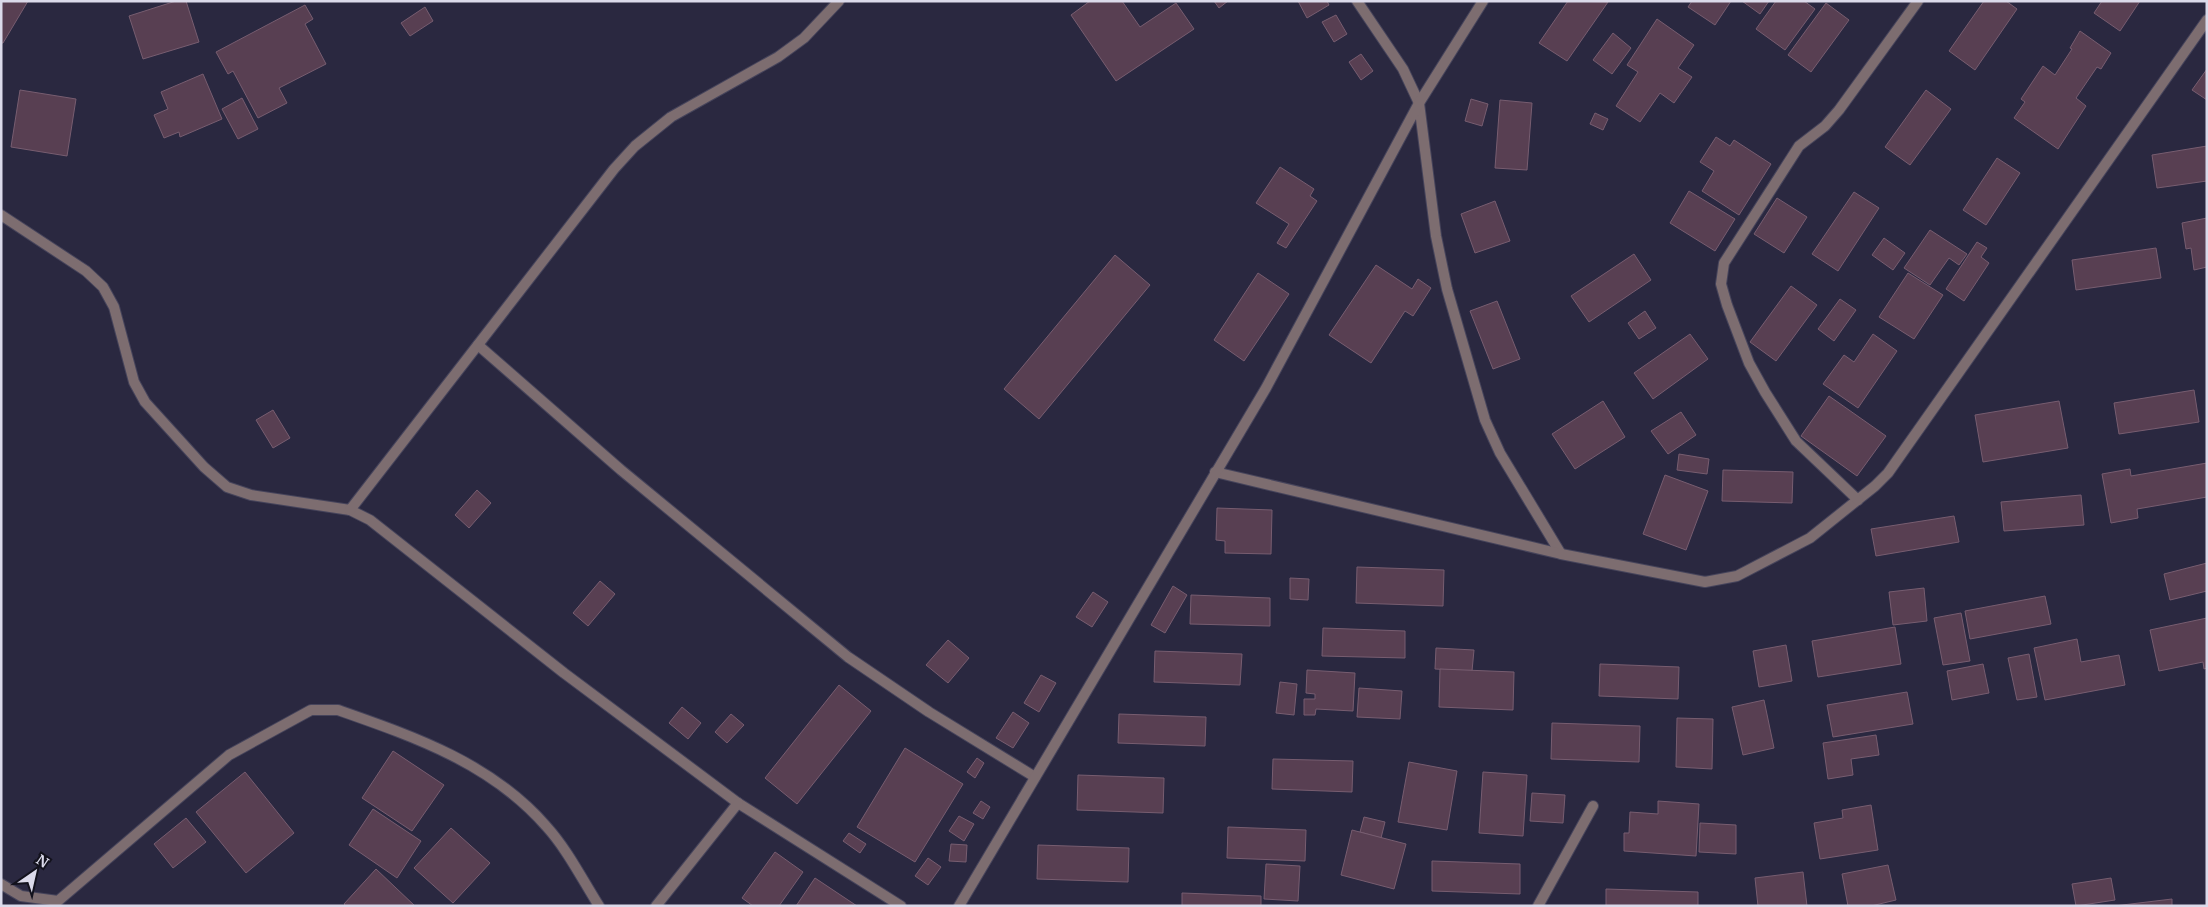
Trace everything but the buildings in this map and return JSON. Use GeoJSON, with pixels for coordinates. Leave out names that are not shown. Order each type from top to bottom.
{"type":"FeatureCollection","features":[{"type":"Feature","properties":{"kind":"street"},"geometry":{"type":"LineString","coordinates":[[350,510],[614,169],[635,146],[671,117],[778,57],[804,38],[839,1]]}},
{"type":"Feature","properties":{"kind":"street"},"geometry":{"type":"LineString","coordinates":[[1357,1],[1403,69],[1419,103],[1436,236],[1447,289],[1485,420],[1500,453],[1561,554]]}},
{"type":"Feature","properties":{"kind":"street"},"geometry":{"type":"LineString","coordinates":[[959,906],[1266,388],[1419,103],[1483,1]]}},
{"type":"Feature","properties":{"kind":"street"},"geometry":{"type":"LineString","coordinates":[[1858,500],[1796,441],[1748,363],[1721,284],[1724,263],[1799,146],[1825,126],[1839,110],[1918,1]]}},
{"type":"Feature","properties":{"kind":"street"},"geometry":{"type":"LineString","coordinates":[[1215,472],[1561,554],[1706,582],[1737,576],[1810,538],[1875,486],[1888,473],[2207,20]]}},
{"type":"Feature","properties":{"kind":"street"},"geometry":{"type":"LineString","coordinates":[[1,215],[86,271],[103,287],[114,307],[134,382],[145,402],[204,468],[227,487],[251,495],[350,510],[370,520],[571,678],[738,803],[901,906]]}},
{"type":"Feature","properties":{"kind":"street"},"geometry":{"type":"LineString","coordinates":[[478,345],[628,476],[848,657],[929,712],[1035,777]]}},
{"type":"Feature","properties":{"kind":"street"},"geometry":{"type":"LineString","coordinates":[[1,884],[21,896],[58,901],[229,755],[311,710],[326,708],[338,710],[428,742],[506,787],[546,825],[599,906]]}},
{"type":"Feature","properties":{"kind":"street"},"geometry":{"type":"LineString","coordinates":[[656,906],[738,803]]}},
{"type":"Feature","properties":{"kind":"street"},"geometry":{"type":"LineString","coordinates":[[1538,906],[1594,806]]}}]}
